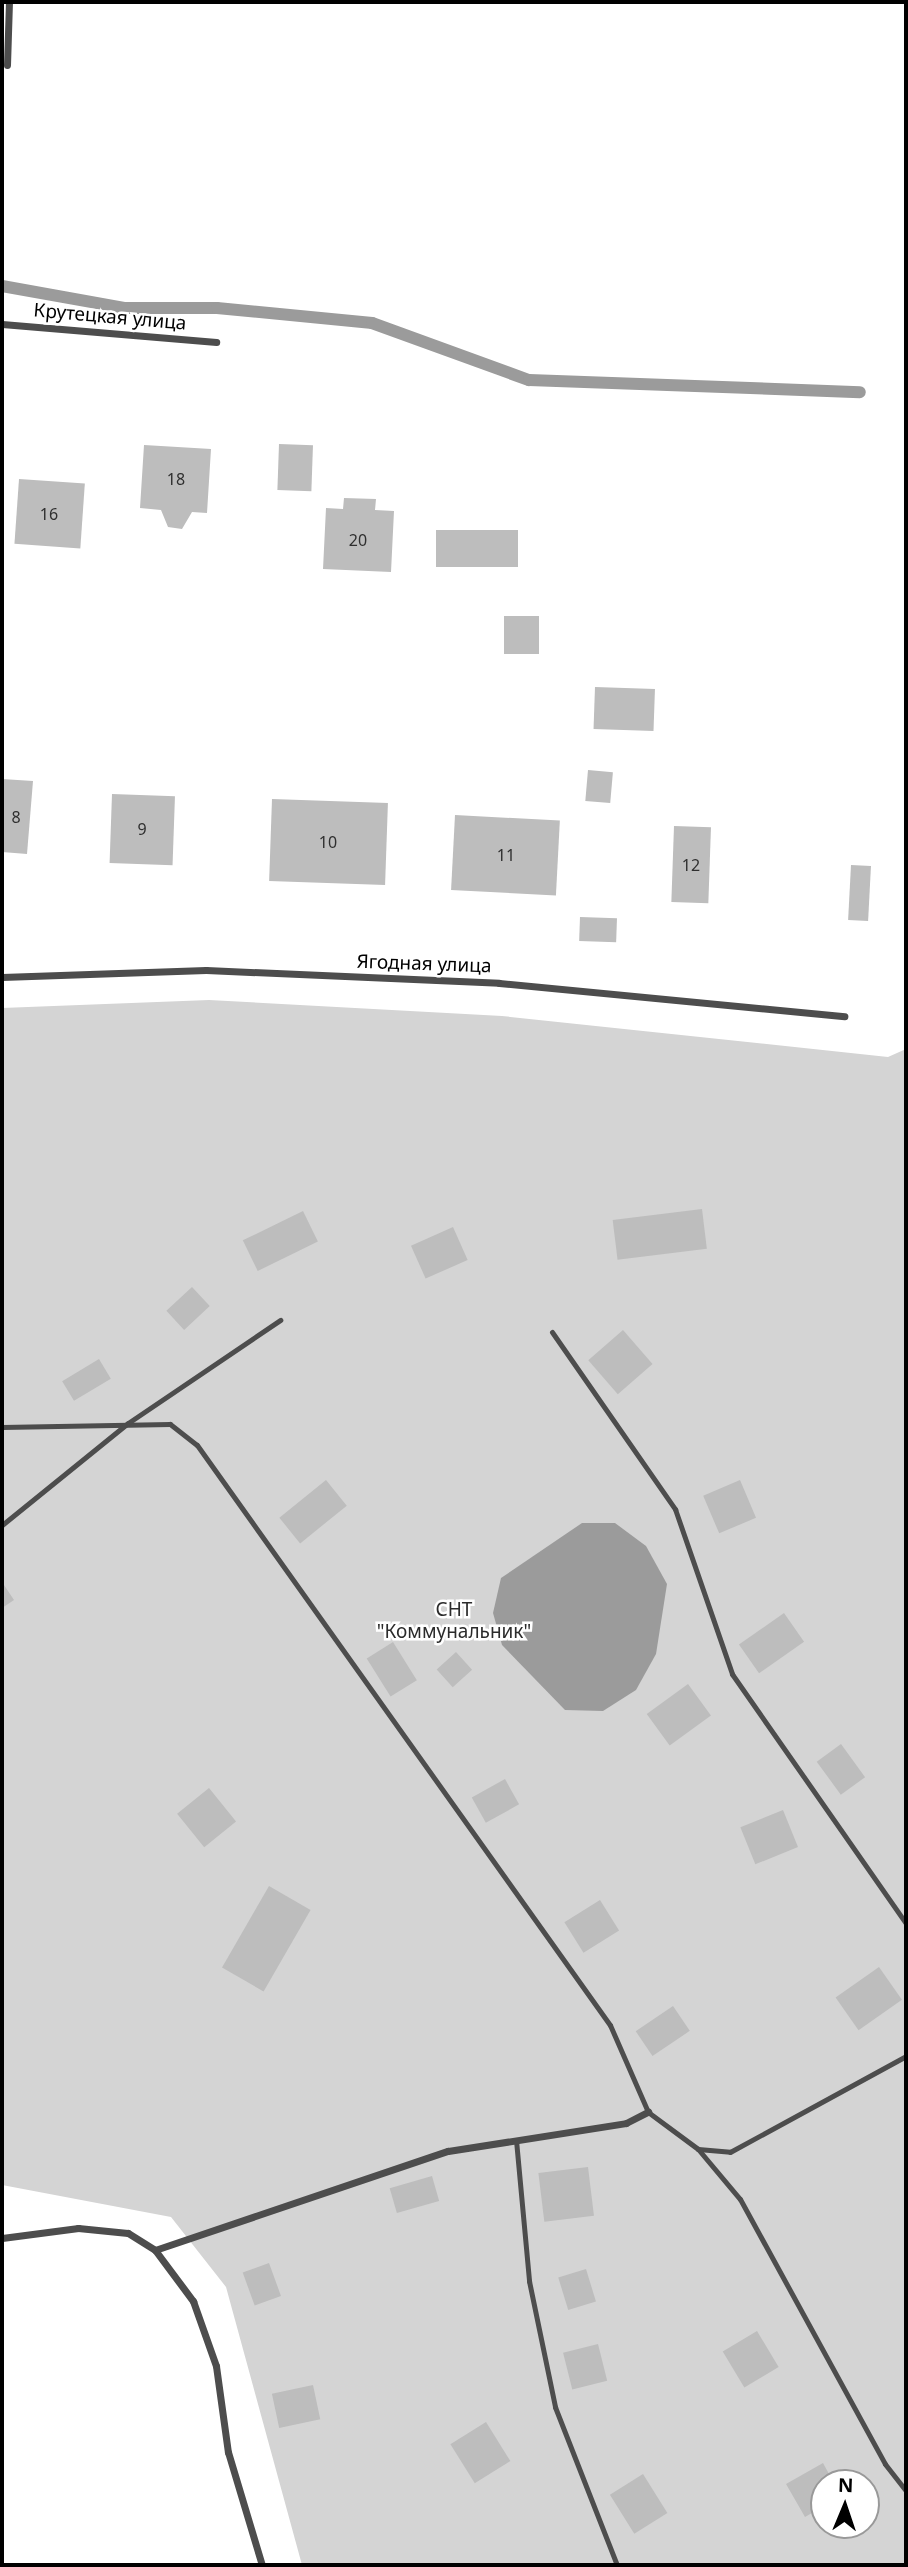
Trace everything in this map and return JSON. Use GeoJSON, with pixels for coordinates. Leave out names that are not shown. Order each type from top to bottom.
{"type":"FeatureCollection","features":[{"type":"Feature","properties":{"kind":"street"},"geometry":{"type":"LineString","coordinates":[[7,65],[9,2]]}},
{"type":"Feature","properties":{"kind":"street","name":"Крутецкая улица"},"geometry":{"type":"LineString","coordinates":[[2,324],[216,342]]}},
{"type":"Feature","properties":{"kind":"street","name":"Ягодная улица"},"geometry":{"type":"LineString","coordinates":[[2,977],[206,970],[485,982],[844,1016]]}},
{"type":"Feature","properties":{"kind":"street"},"geometry":{"type":"LineString","coordinates":[[155,2249],[448,2151],[626,2123],[648,2112]]}},
{"type":"Feature","properties":{"kind":"street"},"geometry":{"type":"LineString","coordinates":[[2,2238],[78,2228],[128,2233],[155,2249],[193,2301],[216,2366],[228,2452],[262,2565]]}},
{"type":"Feature","properties":{"kind":"lane"},"geometry":{"type":"LineString","coordinates":[[2,1525],[128,1423],[280,1320]]}},
{"type":"Feature","properties":{"kind":"lane"},"geometry":{"type":"LineString","coordinates":[[552,1332],[675,1509],[732,1674],[906,1923]]}},
{"type":"Feature","properties":{"kind":"lane"},"geometry":{"type":"LineString","coordinates":[[2,1427],[170,1424],[197,1445],[257,1523],[610,2025],[648,2112],[698,2149],[740,2199],[885,2464],[906,2491]]}},
{"type":"Feature","properties":{"kind":"lane"},"geometry":{"type":"LineString","coordinates":[[698,2149],[730,2152],[906,2056]]}},
{"type":"Feature","properties":{"kind":"lane"},"geometry":{"type":"LineString","coordinates":[[516,2140],[529,2281],[555,2407],[617,2565]]}},
{"type":"Feature","properties":{"kind":"green space","name":"СНТ \"Коммунальник\""},"geometry":{"type":"Polygon","coordinates":[[[209,1000],[502,1016],[888,1057],[906,1049],[906,2565],[302,2565],[226,2287],[171,2217],[2,2185],[2,1008],[209,1000]]]}},
{"type":"Feature","properties":{"kind":"shaded area"},"geometry":{"type":"Polygon","coordinates":[[[582,1523],[615,1523],[646,1546],[667,1584],[656,1654],[636,1690],[603,1711],[565,1710],[502,1645],[493,1613],[501,1578],[582,1523]]]}},
{"type":"Feature","properties":{"kind":"building"},"geometry":{"type":"Polygon","coordinates":[[[279,444],[313,445],[311,491],[277,490],[279,444]]]}},
{"type":"Feature","properties":{"kind":"building"},"geometry":{"type":"Polygon","coordinates":[[[144,445],[211,449],[207,513],[192,512],[182,529],[168,527],[161,510],[140,508],[144,445]]]}},
{"type":"Feature","properties":{"kind":"building"},"geometry":{"type":"Polygon","coordinates":[[[19,479],[85,484],[80,548],[14,544],[19,479]]]}},
{"type":"Feature","properties":{"kind":"building"},"geometry":{"type":"Polygon","coordinates":[[[344,498],[376,499],[375,510],[394,511],[391,572],[323,569],[326,508],[343,509],[344,498]]]}},
{"type":"Feature","properties":{"kind":"building"},"geometry":{"type":"Polygon","coordinates":[[[436,530],[518,530],[518,567],[436,567],[436,530]]]}},
{"type":"Feature","properties":{"kind":"building"},"geometry":{"type":"Polygon","coordinates":[[[504,616],[539,616],[539,654],[504,654],[504,616]]]}},
{"type":"Feature","properties":{"kind":"building"},"geometry":{"type":"Polygon","coordinates":[[[595,687],[655,689],[653,731],[594,729],[595,687]]]}},
{"type":"Feature","properties":{"kind":"building"},"geometry":{"type":"Polygon","coordinates":[[[588,770],[613,772],[610,803],[585,801],[588,770]]]}},
{"type":"Feature","properties":{"kind":"building"},"geometry":{"type":"Polygon","coordinates":[[[2,779],[33,781],[27,854],[2,852],[2,779]]]}},
{"type":"Feature","properties":{"kind":"building"},"geometry":{"type":"Polygon","coordinates":[[[112,794],[175,796],[173,865],[110,863],[112,794]]]}},
{"type":"Feature","properties":{"kind":"building"},"geometry":{"type":"Polygon","coordinates":[[[272,799],[388,803],[385,885],[269,881],[272,799]]]}},
{"type":"Feature","properties":{"kind":"building"},"geometry":{"type":"Polygon","coordinates":[[[455,815],[560,820],[556,895],[451,890],[455,815]]]}},
{"type":"Feature","properties":{"kind":"building"},"geometry":{"type":"Polygon","coordinates":[[[674,826],[711,827],[708,903],[671,902],[674,826]]]}},
{"type":"Feature","properties":{"kind":"building"},"geometry":{"type":"Polygon","coordinates":[[[851,865],[871,866],[868,921],[848,920],[851,865]]]}},
{"type":"Feature","properties":{"kind":"building"},"geometry":{"type":"Polygon","coordinates":[[[580,917],[617,918],[616,942],[579,941],[580,917]]]}},
{"type":"Feature","properties":{"kind":"building"},"geometry":{"type":"Polygon","coordinates":[[[702,1209],[707,1249],[618,1260],[613,1220],[702,1209]]]}},
{"type":"Feature","properties":{"kind":"building"},"geometry":{"type":"Polygon","coordinates":[[[303,1211],[318,1242],[258,1271],[243,1240],[303,1211]]]}},
{"type":"Feature","properties":{"kind":"building"},"geometry":{"type":"Polygon","coordinates":[[[453,1227],[468,1260],[426,1279],[411,1246],[453,1227]]]}},
{"type":"Feature","properties":{"kind":"building"},"geometry":{"type":"Polygon","coordinates":[[[192,1287],[210,1306],[184,1330],[166,1311],[192,1287]]]}},
{"type":"Feature","properties":{"kind":"building"},"geometry":{"type":"Polygon","coordinates":[[[623,1330],[653,1364],[618,1394],[588,1360],[623,1330]]]}},
{"type":"Feature","properties":{"kind":"building"},"geometry":{"type":"Polygon","coordinates":[[[99,1359],[111,1379],[74,1401],[62,1381],[99,1359]]]}},
{"type":"Feature","properties":{"kind":"building"},"geometry":{"type":"Polygon","coordinates":[[[326,1480],[347,1506],[300,1543],[279,1518],[326,1480]]]}},
{"type":"Feature","properties":{"kind":"building"},"geometry":{"type":"Polygon","coordinates":[[[740,1480],[756,1518],[719,1533],[703,1496],[740,1480]]]}},
{"type":"Feature","properties":{"kind":"building"},"geometry":{"type":"Polygon","coordinates":[[[2,1582],[14,1600],[2,1608],[2,1582]]]}},
{"type":"Feature","properties":{"kind":"building"},"geometry":{"type":"Polygon","coordinates":[[[784,1613],[804,1642],[759,1673],[739,1645],[784,1613]]]}},
{"type":"Feature","properties":{"kind":"building"},"geometry":{"type":"Polygon","coordinates":[[[393,1642],[417,1680],[391,1697],[367,1658],[393,1642]]]}},
{"type":"Feature","properties":{"kind":"building"},"geometry":{"type":"Polygon","coordinates":[[[456,1652],[472,1670],[453,1687],[437,1669],[456,1652]]]}},
{"type":"Feature","properties":{"kind":"building"},"geometry":{"type":"Polygon","coordinates":[[[688,1684],[711,1716],[670,1746],[647,1714],[688,1684]]]}},
{"type":"Feature","properties":{"kind":"building"},"geometry":{"type":"Polygon","coordinates":[[[841,1744],[865,1777],[841,1795],[817,1762],[841,1744]]]}},
{"type":"Feature","properties":{"kind":"building"},"geometry":{"type":"Polygon","coordinates":[[[505,1779],[519,1804],[486,1823],[472,1797],[505,1779]]]}},
{"type":"Feature","properties":{"kind":"building"},"geometry":{"type":"Polygon","coordinates":[[[209,1788],[236,1821],[204,1847],[177,1814],[209,1788]]]}},
{"type":"Feature","properties":{"kind":"building"},"geometry":{"type":"Polygon","coordinates":[[[783,1810],[798,1847],[755,1864],[740,1827],[783,1810]]]}},
{"type":"Feature","properties":{"kind":"building"},"geometry":{"type":"Polygon","coordinates":[[[269,1886],[311,1910],[264,1991],[222,1967],[269,1886]]]}},
{"type":"Feature","properties":{"kind":"building"},"geometry":{"type":"Polygon","coordinates":[[[600,1900],[619,1931],[583,1953],[564,1922],[600,1900]]]}},
{"type":"Feature","properties":{"kind":"building"},"geometry":{"type":"Polygon","coordinates":[[[879,1967],[902,2000],[859,2030],[836,1997],[879,1967]]]}},
{"type":"Feature","properties":{"kind":"building"},"geometry":{"type":"Polygon","coordinates":[[[673,2006],[690,2031],[652,2056],[636,2031],[673,2006]]]}},
{"type":"Feature","properties":{"kind":"building"},"geometry":{"type":"Polygon","coordinates":[[[588,2167],[594,2216],[544,2222],[538,2173],[588,2167]]]}},
{"type":"Feature","properties":{"kind":"building"},"geometry":{"type":"Polygon","coordinates":[[[432,2176],[439,2201],[397,2213],[390,2188],[432,2176]]]}},
{"type":"Feature","properties":{"kind":"building"},"geometry":{"type":"Polygon","coordinates":[[[269,2263],[281,2296],[255,2305],[243,2273],[269,2263]]]}},
{"type":"Feature","properties":{"kind":"building"},"geometry":{"type":"Polygon","coordinates":[[[586,2269],[596,2302],[568,2310],[558,2277],[586,2269]]]}},
{"type":"Feature","properties":{"kind":"building"},"geometry":{"type":"Polygon","coordinates":[[[757,2331],[779,2367],[744,2388],[723,2352],[757,2331]]]}},
{"type":"Feature","properties":{"kind":"building"},"geometry":{"type":"Polygon","coordinates":[[[598,2344],[607,2381],[572,2390],[563,2353],[598,2344]]]}},
{"type":"Feature","properties":{"kind":"building"},"geometry":{"type":"Polygon","coordinates":[[[313,2385],[320,2419],[279,2428],[272,2394],[313,2385]]]}},
{"type":"Feature","properties":{"kind":"building"},"geometry":{"type":"Polygon","coordinates":[[[486,2422],[510,2461],[475,2483],[450,2444],[486,2422]]]}},
{"type":"Feature","properties":{"kind":"building"},"geometry":{"type":"Polygon","coordinates":[[[823,2463],[826,2469],[812,2469],[823,2463]]]}},
{"type":"Feature","properties":{"kind":"building"},"geometry":{"type":"Polygon","coordinates":[[[810,2470],[810,2514],[805,2517],[786,2484],[810,2470]]]}},
{"type":"Feature","properties":{"kind":"building"},"geometry":{"type":"Polygon","coordinates":[[[643,2474],[667,2513],[634,2534],[610,2495],[643,2474]]]}},
{"type":"Feature","properties":{"kind":"waterway"},"geometry":{"type":"LineString","coordinates":[[2,286],[124,308],[217,308],[372,323],[529,380],[860,392]]}}]}
